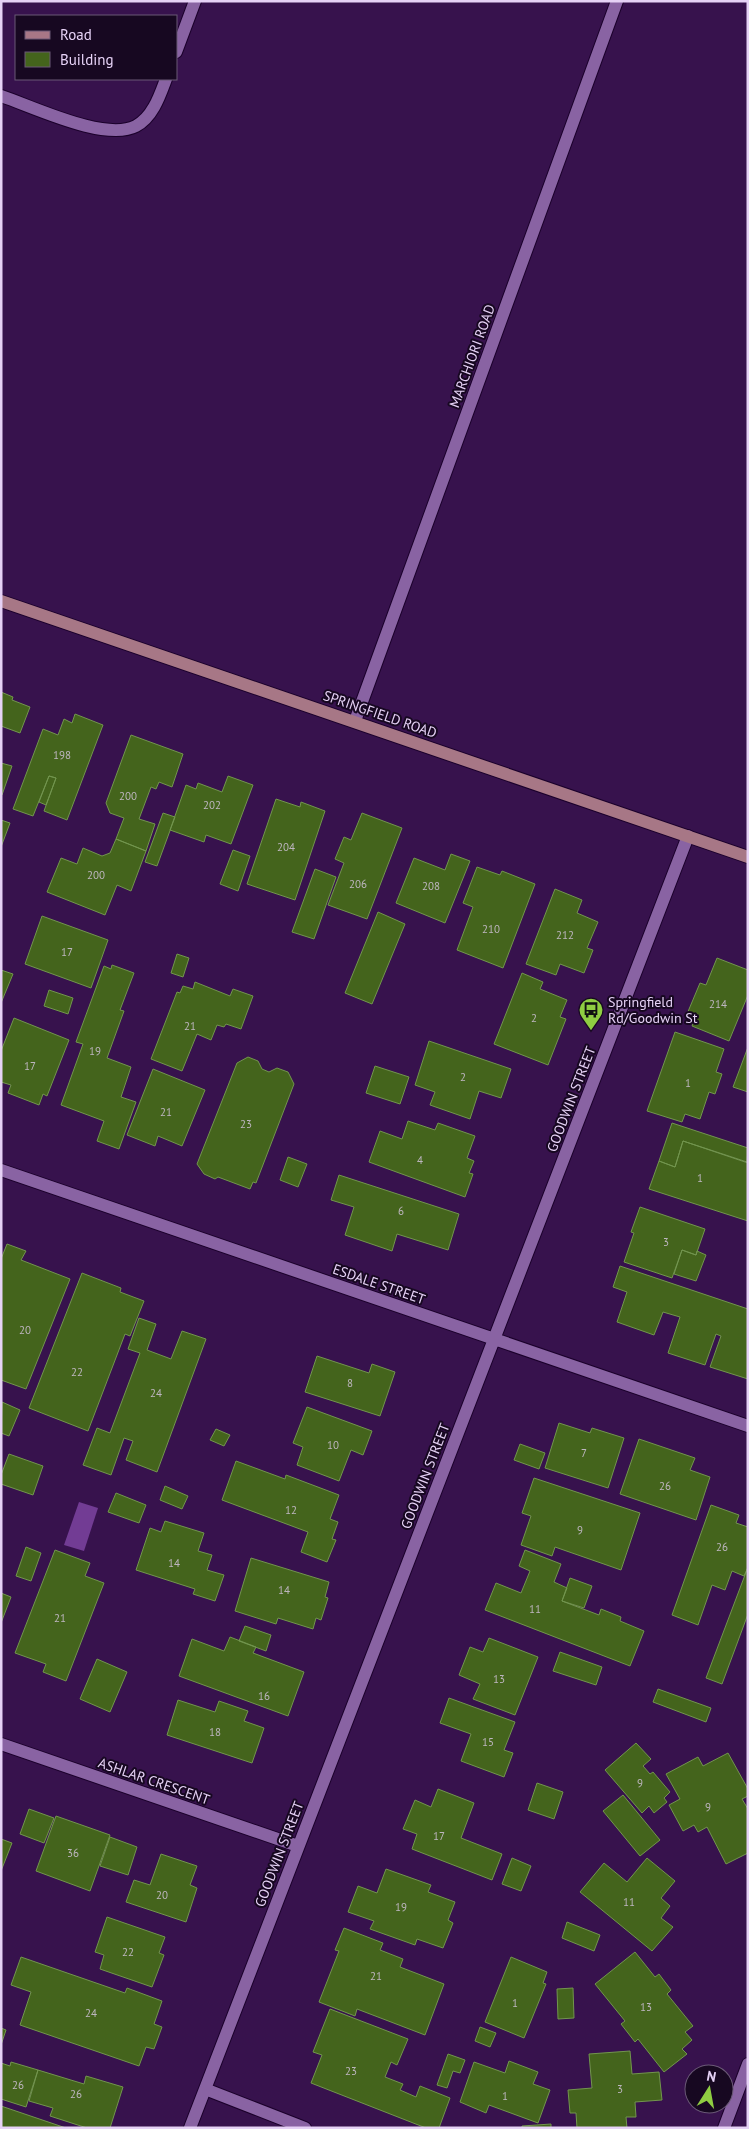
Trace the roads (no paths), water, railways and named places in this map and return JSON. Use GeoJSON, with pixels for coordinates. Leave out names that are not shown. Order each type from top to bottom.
{"type":"FeatureCollection","features":[{"type":"Feature","properties":{"kind":"main road","name":"SPRINGFIELD ROAD"},"geometry":{"type":"LineString","coordinates":[[1,601],[748,856]]}},
{"type":"Feature","properties":{"kind":"street"},"geometry":{"type":"LineString","coordinates":[[178,47],[195,1]]}},
{"type":"Feature","properties":{"kind":"street","name":"MARCHIORI ROAD"},"geometry":{"type":"LineString","coordinates":[[355,721],[617,1]]}},
{"type":"Feature","properties":{"kind":"street"},"geometry":{"type":"LineString","coordinates":[[1,96],[80,124],[104,130],[123,131],[138,125],[150,114],[166,80]]}},
{"type":"Feature","properties":{"kind":"street","name":"GOODWIN STREET"},"geometry":{"type":"LineString","coordinates":[[190,2128],[688,836]]}},
{"type":"Feature","properties":{"kind":"street","name":"ESDALE STREET"},"geometry":{"type":"LineString","coordinates":[[1,1170],[748,1426]]}},
{"type":"Feature","properties":{"kind":"street","name":"ASHLAR CRESCENT"},"geometry":{"type":"LineString","coordinates":[[1,1744],[298,1846]]}},
{"type":"Feature","properties":{"kind":"street"},"geometry":{"type":"LineString","coordinates":[[724,2128],[748,2064]]}},
{"type":"Feature","properties":{"kind":"street"},"geometry":{"type":"LineString","coordinates":[[206,2089],[305,2128]]}},
{"type":"Feature","properties":{"kind":"place","name":"Springfield Rd/Goodwin St"},"geometry":{"type":"Point","coordinates":[591,1031]}}]}
